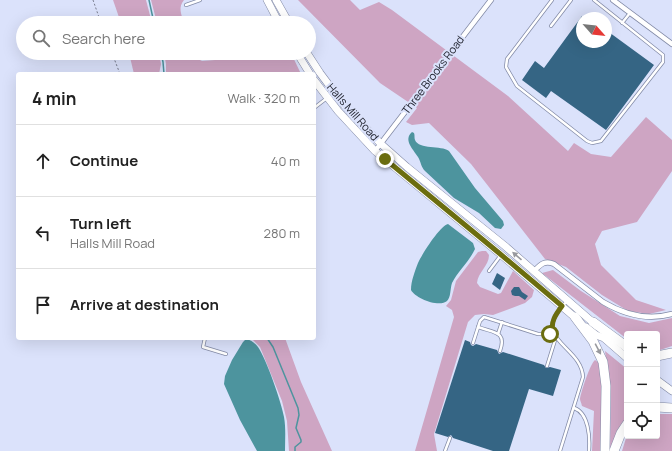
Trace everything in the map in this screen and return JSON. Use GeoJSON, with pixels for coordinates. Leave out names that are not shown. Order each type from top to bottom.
{"type":"FeatureCollection","features":[{"type":"Feature","properties":{"kind":"highway"},"geometry":{"type":"LineString","coordinates":[[575,317],[593,341],[604,362],[606,386],[605,451]]}},
{"type":"Feature","properties":{"kind":"highway"},"geometry":{"type":"LineString","coordinates":[[593,322],[624,345]]}},
{"type":"Feature","properties":{"kind":"highway"},"geometry":{"type":"LineString","coordinates":[[660,355],[672,353]]}},
{"type":"Feature","properties":{"kind":"highway"},"geometry":{"type":"LineString","coordinates":[[660,407],[672,408]]}},
{"type":"Feature","properties":{"kind":"highway"},"geometry":{"type":"LineString","coordinates":[[614,451],[624,428]]}},
{"type":"Feature","properties":{"kind":"main road"},"geometry":{"type":"LineString","coordinates":[[267,0],[275,16]]}},
{"type":"Feature","properties":{"kind":"main road"},"geometry":{"type":"LineString","coordinates":[[276,0],[285,16]]}},
{"type":"Feature","properties":{"kind":"main road"},"geometry":{"type":"LineString","coordinates":[[301,60],[309,72]]}},
{"type":"Feature","properties":{"kind":"main road","name":"Halls Mill Road"},"geometry":{"type":"LineString","coordinates":[[312,60],[344,105],[381,144],[568,300],[593,322],[600,330],[604,338]]}},
{"type":"Feature","properties":{"kind":"main road","name":"Halls Mill Road"},"geometry":{"type":"LineString","coordinates":[[316,83],[348,122],[375,150],[596,335],[604,338],[624,355]]}},
{"type":"Feature","properties":{"kind":"main road"},"geometry":{"type":"LineString","coordinates":[[403,174],[407,174],[428,189],[434,189]]}},
{"type":"Feature","properties":{"kind":"main road"},"geometry":{"type":"LineString","coordinates":[[660,382],[672,391]]}},
{"type":"Feature","properties":{"kind":"street","name":"Three Brooks Road"},"geometry":{"type":"LineString","coordinates":[[375,150],[491,0]]}},
{"type":"Feature","properties":{"kind":"street"},"geometry":{"type":"LineString","coordinates":[[613,0],[672,44]]}},
{"type":"Feature","properties":{"kind":"street"},"geometry":{"type":"LineString","coordinates":[[534,271],[544,263],[550,262],[603,302],[630,315],[649,317],[672,314]]}},
{"type":"Feature","properties":{"kind":"lane"},"geometry":{"type":"LineString","coordinates":[[186,5],[200,0]]}},
{"type":"Feature","properties":{"kind":"lane"},"geometry":{"type":"LineString","coordinates":[[552,0],[507,59],[506,67],[517,86],[587,141],[592,143],[601,141],[663,62],[663,55],[594,0]]}},
{"type":"Feature","properties":{"kind":"lane"},"geometry":{"type":"LineString","coordinates":[[551,26],[571,0]]}},
{"type":"Feature","properties":{"kind":"lane"},"geometry":{"type":"LineString","coordinates":[[622,23],[630,13]]}},
{"type":"Feature","properties":{"kind":"lane"},"geometry":{"type":"LineString","coordinates":[[316,107],[328,98]]}},
{"type":"Feature","properties":{"kind":"lane"},"geometry":{"type":"LineString","coordinates":[[489,271],[502,255]]}},
{"type":"Feature","properties":{"kind":"lane"},"geometry":{"type":"LineString","coordinates":[[560,451],[582,381],[582,370],[577,361],[553,333],[553,321],[562,306],[568,300]]}},
{"type":"Feature","properties":{"kind":"lane"},"geometry":{"type":"LineString","coordinates":[[473,343],[480,321],[484,317],[538,334],[553,333]]}},
{"type":"Feature","properties":{"kind":"lane"},"geometry":{"type":"LineString","coordinates":[[498,334],[502,322]]}},
{"type":"Feature","properties":{"kind":"lane"},"geometry":{"type":"LineString","coordinates":[[478,327],[498,334],[502,337],[503,341],[500,351]]}},
{"type":"Feature","properties":{"kind":"lane"},"geometry":{"type":"LineString","coordinates":[[547,366],[556,336]]}},
{"type":"Feature","properties":{"kind":"lane"},"geometry":{"type":"LineString","coordinates":[[204,340],[203,347],[226,354]]}},
{"type":"Feature","properties":{"kind":"lane"},"geometry":{"type":"LineString","coordinates":[[574,408],[581,412],[586,423],[589,438],[589,451]]}},
{"type":"Feature","properties":{"kind":"lane"},"geometry":{"type":"LineString","coordinates":[[445,451],[450,438]]}},
{"type":"Feature","properties":{"kind":"path"},"geometry":{"type":"LineString","coordinates":[[93,0],[99,16]]}},
{"type":"Feature","properties":{"kind":"path"},"geometry":{"type":"LineString","coordinates":[[115,60],[119,72]]}},
{"type":"Feature","properties":{"kind":"shaded area"},"geometry":{"type":"Polygon","coordinates":[[[113,0],[146,0],[150,16],[119,16],[113,0]]]}},
{"type":"Feature","properties":{"kind":"shaded area"},"geometry":{"type":"Polygon","coordinates":[[[151,0],[184,0],[181,5],[182,16],[155,16],[151,0]]]}},
{"type":"Feature","properties":{"kind":"shaded area"},"geometry":{"type":"Polygon","coordinates":[[[298,0],[350,0],[360,10],[379,2],[508,96],[568,151],[574,143],[591,154],[611,157],[646,117],[672,140],[672,171],[637,222],[602,231],[595,244],[601,265],[636,300],[666,310],[649,314],[628,311],[602,295],[566,267],[545,259],[471,164],[429,123],[412,125],[406,122],[417,108],[380,83],[316,18],[316,16],[314,16],[298,0]]]}},
{"type":"Feature","properties":{"kind":"shaded area"},"geometry":{"type":"Polygon","coordinates":[[[131,60],[160,60],[159,72],[134,72],[131,60]]]}},
{"type":"Feature","properties":{"kind":"shaded area"},"geometry":{"type":"Polygon","coordinates":[[[165,60],[294,60],[300,72],[166,72],[165,60]]]}},
{"type":"Feature","properties":{"kind":"shaded area"},"geometry":{"type":"Polygon","coordinates":[[[412,132],[414,133],[417,143],[449,151],[475,188],[503,221],[504,225],[501,229],[495,228],[479,213],[454,198],[425,171],[408,138],[412,132]]]}},
{"type":"Feature","properties":{"kind":"shaded area"},"geometry":{"type":"Polygon","coordinates":[[[448,224],[473,243],[475,249],[452,283],[450,295],[447,301],[443,303],[433,303],[422,299],[413,293],[411,290],[413,276],[423,253],[440,230],[448,224]]]}},
{"type":"Feature","properties":{"kind":"shaded area"},"geometry":{"type":"Polygon","coordinates":[[[486,251],[489,255],[489,259],[478,279],[477,283],[480,287],[498,294],[501,293],[513,271],[534,290],[532,297],[525,303],[493,315],[475,315],[468,322],[434,434],[437,451],[415,451],[454,317],[452,310],[446,306],[451,300],[456,281],[478,252],[486,251]]]}},
{"type":"Feature","properties":{"kind":"shaded area"},"geometry":{"type":"Polygon","coordinates":[[[553,270],[581,291],[620,316],[649,323],[672,318],[672,346],[660,350],[660,331],[624,331],[624,337],[542,273],[553,270]]]}},
{"type":"Feature","properties":{"kind":"shaded area"},"geometry":{"type":"Polygon","coordinates":[[[245,340],[250,340],[258,347],[273,381],[284,417],[285,451],[257,451],[240,420],[224,384],[225,376],[232,360],[245,340]]]}},
{"type":"Feature","properties":{"kind":"shaded area"},"geometry":{"type":"Polygon","coordinates":[[[253,340],[286,340],[301,382],[332,451],[289,451],[287,421],[282,401],[260,347],[253,340]]]}},
{"type":"Feature","properties":{"kind":"shaded area"},"geometry":{"type":"Polygon","coordinates":[[[605,351],[624,367],[624,425],[610,451],[611,398],[605,351]]]}},
{"type":"Feature","properties":{"kind":"shaded area"},"geometry":{"type":"Polygon","coordinates":[[[595,360],[599,363],[602,369],[602,451],[592,451],[594,411],[582,406],[580,399],[588,372],[595,360]]]}},
{"type":"Feature","properties":{"kind":"shaded area"},"geometry":{"type":"Polygon","coordinates":[[[660,414],[672,414],[672,451],[622,451],[626,439],[660,439],[660,414]]]}},
{"type":"Feature","properties":{"kind":"building"},"geometry":{"type":"Polygon","coordinates":[[[576,24],[576,48],[612,48],[612,34],[654,65],[606,130],[551,91],[546,98],[522,80],[535,61],[544,68],[576,24]]]}},
{"type":"Feature","properties":{"kind":"building"},"geometry":{"type":"Polygon","coordinates":[[[497,273],[505,278],[500,290],[492,284],[497,273]]]}},
{"type":"Feature","properties":{"kind":"building"},"geometry":{"type":"Polygon","coordinates":[[[514,287],[519,287],[522,292],[528,296],[525,300],[519,296],[512,295],[511,291],[514,287]]]}},
{"type":"Feature","properties":{"kind":"building"},"geometry":{"type":"Polygon","coordinates":[[[465,340],[470,342],[473,346],[476,344],[497,350],[499,354],[503,352],[544,365],[546,368],[550,367],[561,370],[553,396],[529,389],[509,451],[493,451],[453,438],[451,435],[448,437],[435,433],[465,340]]]}},
{"type":"Feature","properties":{"kind":"waterway"},"geometry":{"type":"LineString","coordinates":[[149,0],[152,16]]}},
{"type":"Feature","properties":{"kind":"waterway"},"geometry":{"type":"LineString","coordinates":[[163,60],[164,72]]}},
{"type":"Feature","properties":{"kind":"waterway"},"geometry":{"type":"LineString","coordinates":[[268,340],[273,347],[298,408],[299,415],[296,428],[301,442],[295,447],[295,451]]}},
{"type":"Feature","properties":{"kind":"route"},"geometry":{"type":"LineString","coordinates":[[385,159],[562,306],[554,318],[552,324],[553,333],[550,334]]}}]}
